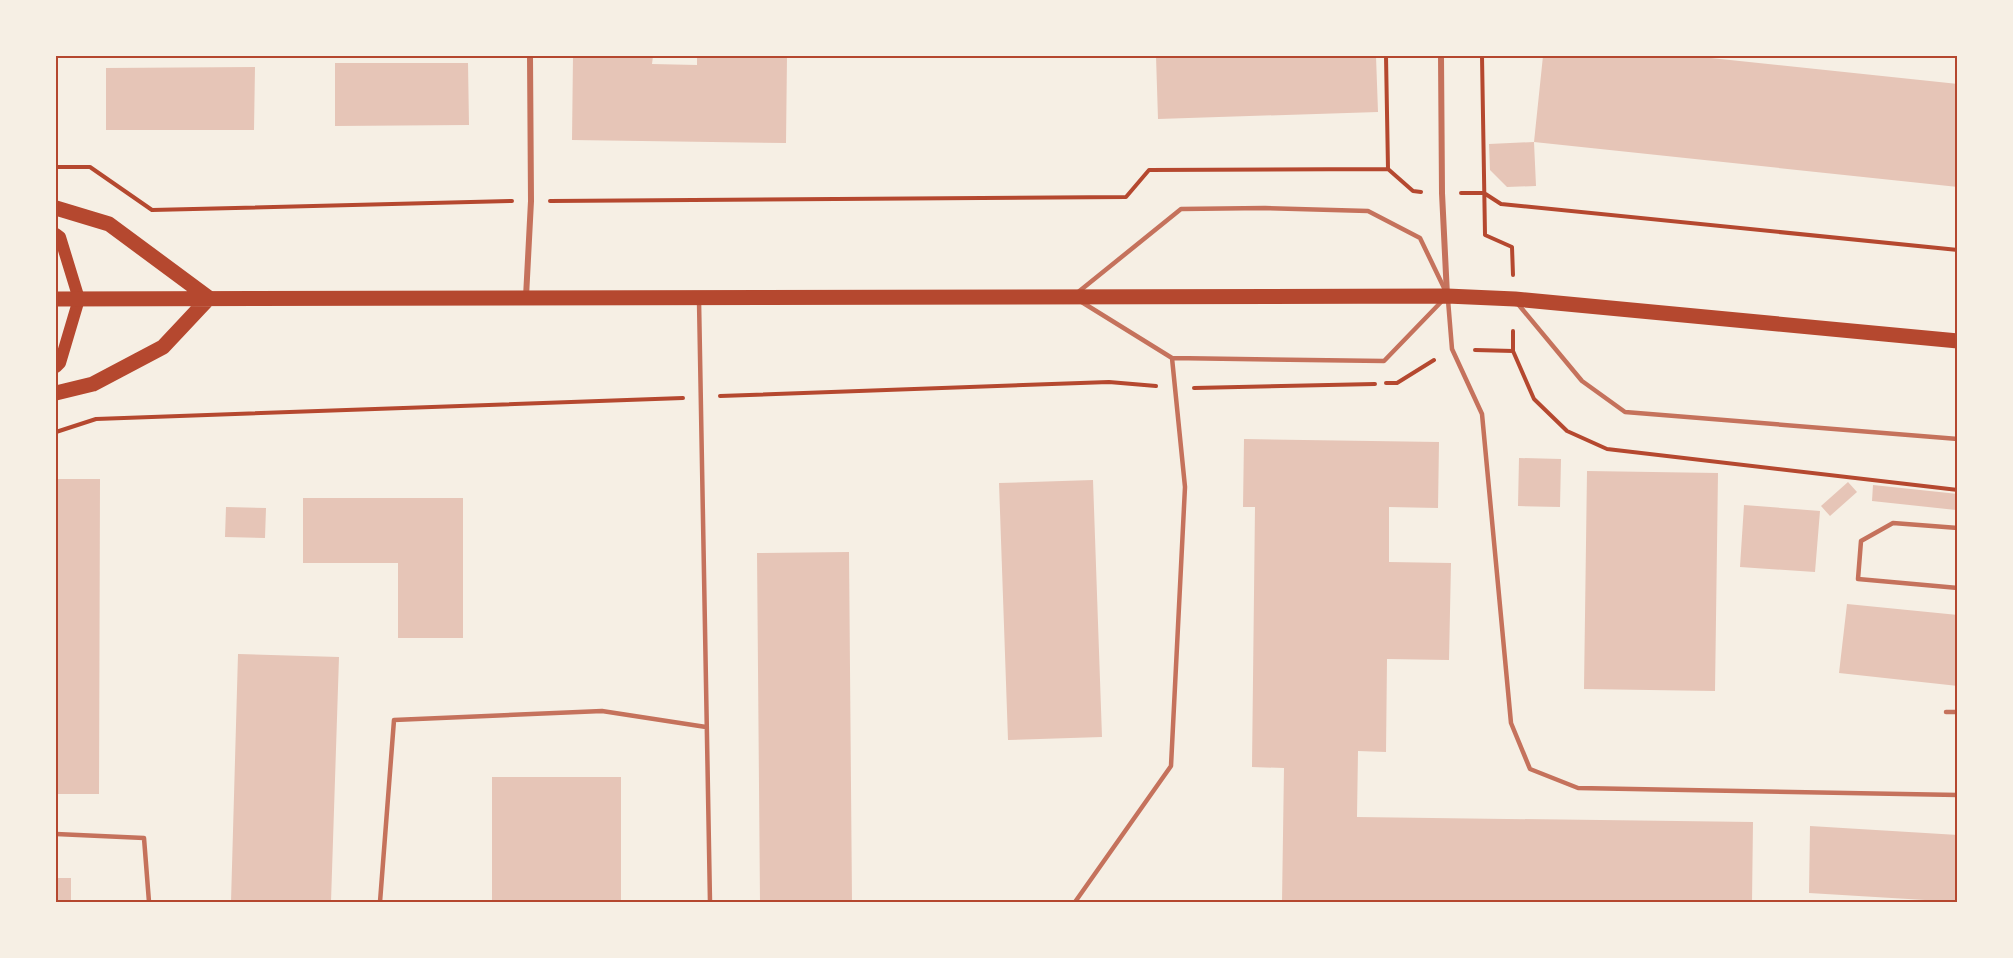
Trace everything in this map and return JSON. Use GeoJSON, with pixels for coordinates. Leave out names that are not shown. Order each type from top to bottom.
{"type":"FeatureCollection","features":[{"type":"Feature","properties":{"kind":"main road"},"geometry":{"type":"LineString","coordinates":[[56,208],[109,224],[209,298]]}},
{"type":"Feature","properties":{"kind":"main road"},"geometry":{"type":"LineString","coordinates":[[56,234],[60,237],[79,298],[60,363],[56,367]]}},
{"type":"Feature","properties":{"kind":"main road"},"geometry":{"type":"LineString","coordinates":[[56,299],[1447,296],[1515,299],[1958,341]]}},
{"type":"Feature","properties":{"kind":"main road"},"geometry":{"type":"LineString","coordinates":[[56,393],[93,384],[163,347],[209,298]]}},
{"type":"Feature","properties":{"kind":"street"},"geometry":{"type":"LineString","coordinates":[[526,298],[531,201],[530,56]]}},
{"type":"Feature","properties":{"kind":"street"},"geometry":{"type":"LineString","coordinates":[[1441,56],[1442,193],[1447,296]]}},
{"type":"Feature","properties":{"kind":"lane"},"geometry":{"type":"LineString","coordinates":[[1447,296],[1384,361],[1172,358],[1073,297],[1181,209],[1265,208],[1368,211],[1420,238],[1447,296],[1452,349],[1482,414],[1511,723],[1530,769],[1578,788],[1958,795]]}},
{"type":"Feature","properties":{"kind":"lane"},"geometry":{"type":"LineString","coordinates":[[699,297],[710,903]]}},
{"type":"Feature","properties":{"kind":"lane"},"geometry":{"type":"LineString","coordinates":[[1515,299],[1582,381],[1625,412],[1958,439]]}},
{"type":"Feature","properties":{"kind":"lane"},"geometry":{"type":"LineString","coordinates":[[1075,903],[1171,766],[1185,487],[1172,358]]}},
{"type":"Feature","properties":{"kind":"lane"},"geometry":{"type":"LineString","coordinates":[[1958,528],[1893,524],[1862,541],[1858,579],[1958,588]]}},
{"type":"Feature","properties":{"kind":"lane"},"geometry":{"type":"LineString","coordinates":[[380,903],[394,720],[602,711],[706,727]]}},
{"type":"Feature","properties":{"kind":"lane"},"geometry":{"type":"LineString","coordinates":[[1946,712],[1958,712]]}},
{"type":"Feature","properties":{"kind":"lane"},"geometry":{"type":"LineString","coordinates":[[56,834],[144,838],[149,903]]}},
{"type":"Feature","properties":{"kind":"path"},"geometry":{"type":"LineString","coordinates":[[1386,56],[1388,169]]}},
{"type":"Feature","properties":{"kind":"path"},"geometry":{"type":"LineString","coordinates":[[1482,56],[1485,235],[1512,247],[1515,299],[1513,351],[1534,399],[1568,431],[1607,449],[1958,490]]}},
{"type":"Feature","properties":{"kind":"path"},"geometry":{"type":"LineString","coordinates":[[56,166],[90,167],[152,210],[531,201],[1126,197],[1149,170],[1388,169],[1413,191],[1484,193],[1501,204],[1958,250]]}},
{"type":"Feature","properties":{"kind":"path"},"geometry":{"type":"LineString","coordinates":[[56,432],[96,419],[1109,382],[1175,388],[1397,383],[1452,349],[1513,351]]}},
{"type":"Feature","properties":{"kind":"building"},"geometry":{"type":"Polygon","coordinates":[[[573,56],[653,56],[652,64],[697,65],[697,56],[787,56],[786,143],[572,140],[573,56]]]}},
{"type":"Feature","properties":{"kind":"building"},"geometry":{"type":"Polygon","coordinates":[[[1156,56],[1376,56],[1378,112],[1158,119],[1156,56]]]}},
{"type":"Feature","properties":{"kind":"building"},"geometry":{"type":"Polygon","coordinates":[[[1543,56],[1692,56],[1958,84],[1958,187],[1534,142],[1543,56]]]}},
{"type":"Feature","properties":{"kind":"building"},"geometry":{"type":"Polygon","coordinates":[[[335,63],[468,63],[469,125],[335,126],[335,63]]]}},
{"type":"Feature","properties":{"kind":"building"},"geometry":{"type":"Polygon","coordinates":[[[255,67],[254,130],[106,130],[106,68],[255,67]]]}},
{"type":"Feature","properties":{"kind":"building"},"geometry":{"type":"Polygon","coordinates":[[[1534,142],[1536,186],[1507,187],[1490,170],[1489,144],[1534,142]]]}},
{"type":"Feature","properties":{"kind":"building"},"geometry":{"type":"Polygon","coordinates":[[[1244,439],[1439,442],[1438,508],[1389,507],[1389,562],[1451,563],[1449,660],[1387,659],[1386,752],[1358,751],[1357,817],[1753,822],[1752,902],[1282,902],[1284,768],[1252,767],[1255,507],[1243,507],[1244,439]]]}},
{"type":"Feature","properties":{"kind":"building"},"geometry":{"type":"Polygon","coordinates":[[[1519,458],[1561,459],[1560,507],[1518,506],[1519,458]]]}},
{"type":"Feature","properties":{"kind":"building"},"geometry":{"type":"Polygon","coordinates":[[[1587,471],[1718,473],[1715,691],[1584,689],[1587,471]]]}},
{"type":"Feature","properties":{"kind":"building"},"geometry":{"type":"Polygon","coordinates":[[[56,479],[100,479],[99,794],[56,794],[56,479]]]}},
{"type":"Feature","properties":{"kind":"building"},"geometry":{"type":"Polygon","coordinates":[[[1093,480],[1102,737],[1008,740],[999,483],[1093,480]]]}},
{"type":"Feature","properties":{"kind":"building"},"geometry":{"type":"Polygon","coordinates":[[[1848,482],[1857,492],[1830,516],[1821,506],[1848,482]]]}},
{"type":"Feature","properties":{"kind":"building"},"geometry":{"type":"Polygon","coordinates":[[[1873,485],[1958,494],[1956,510],[1872,501],[1873,485]]]}},
{"type":"Feature","properties":{"kind":"building"},"geometry":{"type":"Polygon","coordinates":[[[303,498],[463,498],[463,638],[398,638],[398,563],[303,563],[303,498]]]}},
{"type":"Feature","properties":{"kind":"building"},"geometry":{"type":"Polygon","coordinates":[[[1744,505],[1820,511],[1815,572],[1740,567],[1744,505]]]}},
{"type":"Feature","properties":{"kind":"building"},"geometry":{"type":"Polygon","coordinates":[[[226,507],[266,508],[265,538],[225,537],[226,507]]]}},
{"type":"Feature","properties":{"kind":"building"},"geometry":{"type":"Polygon","coordinates":[[[849,552],[852,902],[760,902],[757,553],[849,552]]]}},
{"type":"Feature","properties":{"kind":"building"},"geometry":{"type":"Polygon","coordinates":[[[1847,604],[1958,615],[1958,686],[1839,673],[1847,604]]]}},
{"type":"Feature","properties":{"kind":"building"},"geometry":{"type":"Polygon","coordinates":[[[238,654],[339,657],[331,902],[231,902],[238,654]]]}},
{"type":"Feature","properties":{"kind":"building"},"geometry":{"type":"Polygon","coordinates":[[[492,777],[621,777],[621,901],[492,901],[492,777]]]}},
{"type":"Feature","properties":{"kind":"building"},"geometry":{"type":"Polygon","coordinates":[[[1810,826],[1958,835],[1958,902],[1809,893],[1810,826]]]}},
{"type":"Feature","properties":{"kind":"building"},"geometry":{"type":"Polygon","coordinates":[[[56,878],[71,878],[71,902],[56,902],[56,878]]]}}]}
